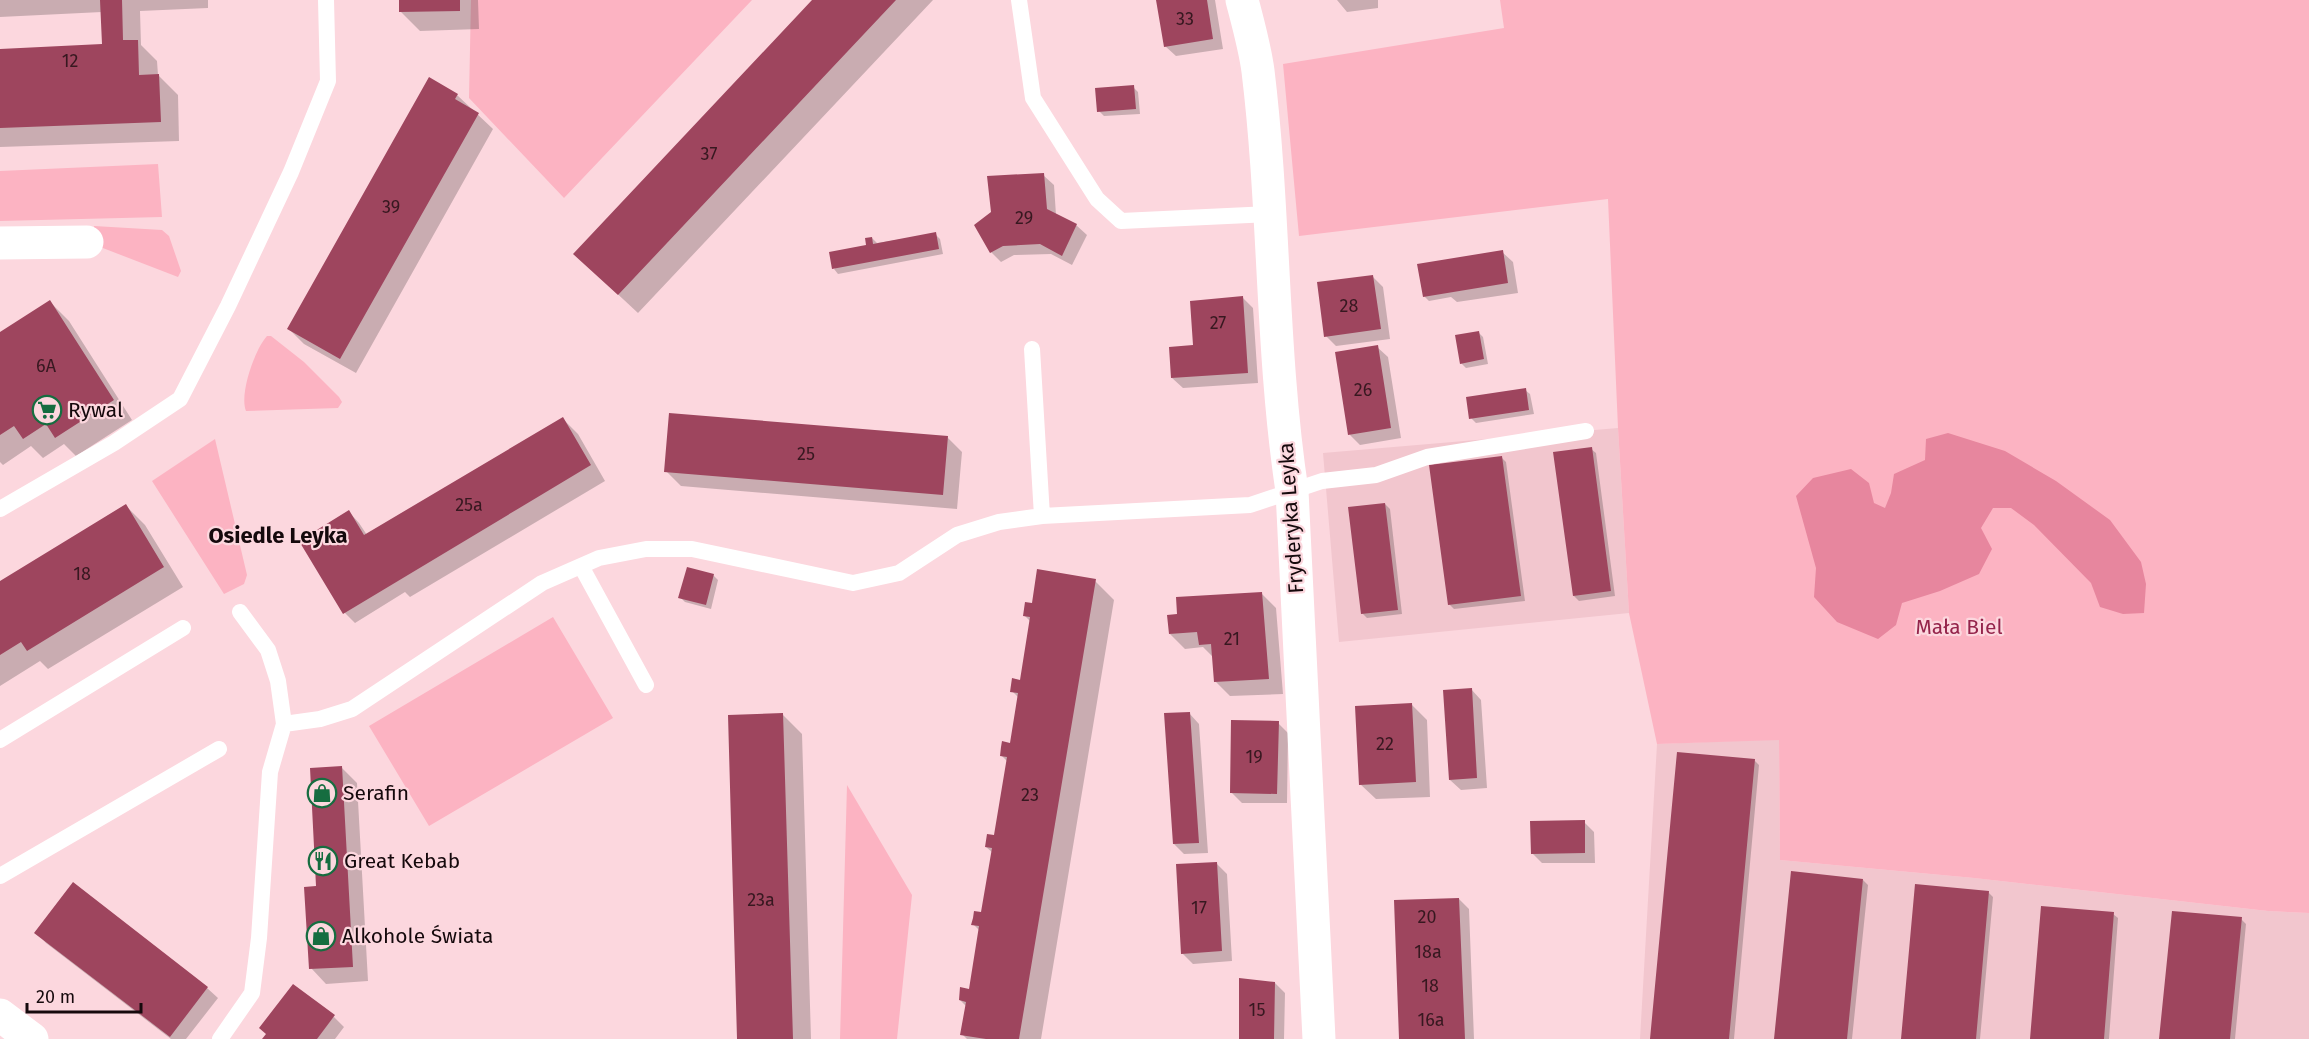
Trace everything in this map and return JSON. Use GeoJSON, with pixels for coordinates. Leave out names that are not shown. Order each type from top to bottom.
{"type":"FeatureCollection","features":[{"type":"Feature","properties":{"kind":"street","name":"Fryderyka Leyka"},"geometry":{"type":"LineString","coordinates":[[1242,0],[1258,69],[1286,447],[1292,490],[1319,1039]]}},
{"type":"Feature","properties":{"kind":"street"},"geometry":{"type":"LineString","coordinates":[[0,243],[87,242]]}},
{"type":"Feature","properties":{"kind":"street"},"geometry":{"type":"LineString","coordinates":[[0,1015],[33,1039]]}},
{"type":"Feature","properties":{"kind":"lane"},"geometry":{"type":"LineString","coordinates":[[0,509],[114,443],[180,399],[253,255],[291,172],[328,81],[326,0]]}},
{"type":"Feature","properties":{"kind":"lane"},"geometry":{"type":"LineString","coordinates":[[1020,0],[1033,98],[1097,199],[1121,221],[1270,214]]}},
{"type":"Feature","properties":{"kind":"lane"},"geometry":{"type":"LineString","coordinates":[[1032,349],[1042,516]]}},
{"type":"Feature","properties":{"kind":"lane"},"geometry":{"type":"LineString","coordinates":[[284,724],[320,719],[352,709],[542,583],[599,558],[646,549],[692,549],[853,583],[899,573],[957,535],[999,522],[1042,516],[1250,505],[1322,481],[1376,475],[1427,457],[1586,431]]}},
{"type":"Feature","properties":{"kind":"lane"},"geometry":{"type":"LineString","coordinates":[[581,566],[646,685]]}},
{"type":"Feature","properties":{"kind":"lane"},"geometry":{"type":"LineString","coordinates":[[220,1039],[252,993],[259,938],[270,772],[284,724],[278,681],[268,650],[240,612]]}},
{"type":"Feature","properties":{"kind":"lane"},"geometry":{"type":"LineString","coordinates":[[0,740],[183,628]]}},
{"type":"Feature","properties":{"kind":"lane"},"geometry":{"type":"LineString","coordinates":[[0,876],[219,749]]}},
{"type":"Feature","properties":{"kind":"shaded area"},"geometry":{"type":"Polygon","coordinates":[[[1618,428],[1629,613],[1339,642],[1323,453],[1618,428]]]}},
{"type":"Feature","properties":{"kind":"shaded area"},"geometry":{"type":"Polygon","coordinates":[[[1948,433],[2005,451],[2056,481],[2110,520],[2141,562],[2146,584],[2144,613],[2123,614],[2100,607],[2091,583],[2034,525],[2011,508],[1993,508],[1981,528],[1992,549],[1979,574],[1940,591],[1902,603],[1896,625],[1878,639],[1837,622],[1814,597],[1816,568],[1796,496],[1813,478],[1851,469],[1869,483],[1874,503],[1885,508],[1891,493],[1894,474],[1925,460],[1926,439],[1948,433]]]}},
{"type":"Feature","properties":{"kind":"shaded area"},"geometry":{"type":"Polygon","coordinates":[[[1779,739],[1780,860],[1974,878],[2268,911],[2309,913],[2309,1039],[1640,1039],[1657,744],[1779,739]]]}},
{"type":"Feature","properties":{"kind":"green space"},"geometry":{"type":"Polygon","coordinates":[[[471,0],[752,0],[564,198],[469,98],[471,0]]]}},
{"type":"Feature","properties":{"kind":"green space","name":"Mała Biel"},"geometry":{"type":"Polygon","coordinates":[[[1500,0],[2309,0],[2309,913],[2268,911],[1974,878],[1780,860],[1779,740],[1657,744],[1629,613],[1608,199],[1299,236],[1283,64],[1504,28],[1500,0]]]}},
{"type":"Feature","properties":{"kind":"green space"},"geometry":{"type":"Polygon","coordinates":[[[158,164],[162,217],[0,221],[0,171],[158,164]]]}},
{"type":"Feature","properties":{"kind":"green space"},"geometry":{"type":"Polygon","coordinates":[[[94,226],[162,230],[169,236],[181,271],[178,277],[95,245],[94,226]]]}},
{"type":"Feature","properties":{"kind":"green space"},"geometry":{"type":"Polygon","coordinates":[[[267,336],[271,336],[304,362],[339,397],[342,402],[338,408],[246,411],[244,403],[249,372],[267,336]]]}},
{"type":"Feature","properties":{"kind":"green space"},"geometry":{"type":"Polygon","coordinates":[[[215,439],[247,575],[244,584],[224,594],[152,481],[215,439]]]}},
{"type":"Feature","properties":{"kind":"green space"},"geometry":{"type":"Polygon","coordinates":[[[553,617],[613,718],[429,826],[369,726],[553,617]]]}},
{"type":"Feature","properties":{"kind":"green space"},"geometry":{"type":"Polygon","coordinates":[[[847,785],[912,895],[897,1039],[840,1039],[847,785]]]}},
{"type":"Feature","properties":{"kind":"building"},"geometry":{"type":"Polygon","coordinates":[[[100,0],[122,0],[123,40],[138,40],[139,75],[159,74],[161,122],[0,128],[0,49],[102,44],[100,0]]]}},
{"type":"Feature","properties":{"kind":"building"},"geometry":{"type":"Polygon","coordinates":[[[399,0],[460,0],[460,11],[399,12],[399,0]]]}},
{"type":"Feature","properties":{"kind":"building"},"geometry":{"type":"Polygon","coordinates":[[[812,0],[896,0],[618,295],[573,254],[812,0]]]}},
{"type":"Feature","properties":{"kind":"building"},"geometry":{"type":"Polygon","coordinates":[[[1156,0],[1207,0],[1213,39],[1164,47],[1156,0]]]}},
{"type":"Feature","properties":{"kind":"building"},"geometry":{"type":"Polygon","coordinates":[[[429,77],[458,94],[455,99],[479,113],[340,359],[287,329],[429,77]]]}},
{"type":"Feature","properties":{"kind":"building"},"geometry":{"type":"Polygon","coordinates":[[[1134,85],[1136,109],[1097,112],[1095,88],[1134,85]]]}},
{"type":"Feature","properties":{"kind":"building"},"geometry":{"type":"Polygon","coordinates":[[[1044,173],[1047,209],[1077,224],[1062,256],[1040,244],[1003,246],[990,253],[974,225],[991,212],[987,176],[1044,173]]]}},
{"type":"Feature","properties":{"kind":"building"},"geometry":{"type":"Polygon","coordinates":[[[936,232],[939,249],[832,269],[829,252],[866,245],[865,238],[872,237],[873,244],[936,232]]]}},
{"type":"Feature","properties":{"kind":"building"},"geometry":{"type":"Polygon","coordinates":[[[1503,250],[1508,283],[1423,297],[1417,264],[1503,250]]]}},
{"type":"Feature","properties":{"kind":"building"},"geometry":{"type":"Polygon","coordinates":[[[1373,275],[1381,329],[1324,337],[1317,282],[1373,275]]]}},
{"type":"Feature","properties":{"kind":"building"},"geometry":{"type":"Polygon","coordinates":[[[1243,296],[1248,373],[1171,378],[1169,347],[1193,345],[1190,301],[1243,296]]]}},
{"type":"Feature","properties":{"kind":"building"},"geometry":{"type":"Polygon","coordinates":[[[50,300],[114,400],[55,438],[46,424],[23,439],[14,426],[0,435],[0,332],[50,300]]]}},
{"type":"Feature","properties":{"kind":"building"},"geometry":{"type":"Polygon","coordinates":[[[1479,331],[1484,359],[1460,364],[1455,335],[1479,331]]]}},
{"type":"Feature","properties":{"kind":"building"},"geometry":{"type":"Polygon","coordinates":[[[1378,345],[1391,428],[1348,435],[1335,352],[1378,345]]]}},
{"type":"Feature","properties":{"kind":"building"},"geometry":{"type":"Polygon","coordinates":[[[1526,388],[1529,410],[1469,419],[1466,397],[1526,388]]]}},
{"type":"Feature","properties":{"kind":"building"},"geometry":{"type":"Polygon","coordinates":[[[669,413],[948,436],[943,495],[664,472],[669,413]]]}},
{"type":"Feature","properties":{"kind":"building"},"geometry":{"type":"Polygon","coordinates":[[[563,417],[591,465],[343,614],[299,541],[349,510],[364,535],[563,417]]]}},
{"type":"Feature","properties":{"kind":"building"},"geometry":{"type":"Polygon","coordinates":[[[1592,447],[1611,591],[1573,596],[1553,452],[1592,447]]]}},
{"type":"Feature","properties":{"kind":"building"},"geometry":{"type":"Polygon","coordinates":[[[1502,456],[1521,596],[1448,605],[1429,465],[1502,456]]]}},
{"type":"Feature","properties":{"kind":"building"},"geometry":{"type":"Polygon","coordinates":[[[1385,503],[1398,610],[1361,614],[1348,507],[1385,503]]]}},
{"type":"Feature","properties":{"kind":"building"},"geometry":{"type":"Polygon","coordinates":[[[126,504],[164,567],[27,651],[21,642],[0,655],[0,581],[126,504]]]}},
{"type":"Feature","properties":{"kind":"building"},"geometry":{"type":"Polygon","coordinates":[[[687,567],[714,574],[706,605],[678,598],[687,567]]]}},
{"type":"Feature","properties":{"kind":"building"},"geometry":{"type":"Polygon","coordinates":[[[1037,569],[1096,579],[1019,1039],[986,1039],[960,1035],[966,1002],[959,1000],[960,987],[969,989],[979,926],[971,925],[974,911],[981,912],[992,848],[985,847],[987,834],[994,835],[1007,757],[1000,756],[1002,741],[1010,743],[1018,693],[1010,692],[1012,678],[1020,680],[1030,617],[1023,616],[1025,602],[1032,603],[1037,569]]]}},
{"type":"Feature","properties":{"kind":"building"},"geometry":{"type":"Polygon","coordinates":[[[1262,592],[1269,679],[1214,682],[1211,644],[1199,645],[1197,632],[1169,634],[1167,615],[1177,614],[1176,597],[1262,592]]]}},
{"type":"Feature","properties":{"kind":"building"},"geometry":{"type":"Polygon","coordinates":[[[1472,688],[1477,778],[1449,780],[1443,690],[1472,688]]]}},
{"type":"Feature","properties":{"kind":"building"},"geometry":{"type":"Polygon","coordinates":[[[1412,703],[1416,782],[1359,785],[1355,706],[1412,703]]]}},
{"type":"Feature","properties":{"kind":"building"},"geometry":{"type":"Polygon","coordinates":[[[1190,712],[1199,843],[1173,844],[1164,713],[1190,712]]]}},
{"type":"Feature","properties":{"kind":"building"},"geometry":{"type":"Polygon","coordinates":[[[783,713],[793,1039],[737,1039],[728,715],[783,713]]]}},
{"type":"Feature","properties":{"kind":"building"},"geometry":{"type":"Polygon","coordinates":[[[1231,720],[1279,721],[1277,794],[1230,793],[1231,720]]]}},
{"type":"Feature","properties":{"kind":"building"},"geometry":{"type":"Polygon","coordinates":[[[1677,752],[1755,759],[1729,1039],[1650,1039],[1677,752]]]}},
{"type":"Feature","properties":{"kind":"building"},"geometry":{"type":"Polygon","coordinates":[[[342,766],[353,967],[309,969],[304,887],[316,886],[310,768],[342,766]]]}},
{"type":"Feature","properties":{"kind":"building"},"geometry":{"type":"Polygon","coordinates":[[[1585,820],[1585,853],[1531,854],[1530,821],[1585,820]]]}},
{"type":"Feature","properties":{"kind":"building"},"geometry":{"type":"Polygon","coordinates":[[[1217,862],[1222,951],[1181,954],[1176,864],[1217,862]]]}},
{"type":"Feature","properties":{"kind":"building"},"geometry":{"type":"Polygon","coordinates":[[[1791,871],[1863,879],[1847,1039],[1774,1039],[1791,871]]]}},
{"type":"Feature","properties":{"kind":"building"},"geometry":{"type":"Polygon","coordinates":[[[73,882],[208,987],[170,1037],[34,933],[73,882]]]}},
{"type":"Feature","properties":{"kind":"building"},"geometry":{"type":"Polygon","coordinates":[[[1915,884],[1989,891],[1976,1039],[1901,1039],[1915,884]]]}},
{"type":"Feature","properties":{"kind":"building"},"geometry":{"type":"Polygon","coordinates":[[[1459,898],[1465,1039],[1399,1039],[1394,900],[1459,898]]]}},
{"type":"Feature","properties":{"kind":"building"},"geometry":{"type":"Polygon","coordinates":[[[2041,906],[2114,912],[2104,1039],[2030,1039],[2041,906]]]}},
{"type":"Feature","properties":{"kind":"building"},"geometry":{"type":"Polygon","coordinates":[[[2172,911],[2242,917],[2230,1039],[2159,1039],[2172,911]]]}},
{"type":"Feature","properties":{"kind":"building"},"geometry":{"type":"Polygon","coordinates":[[[1239,978],[1275,982],[1274,1039],[1239,1039],[1239,978]]]}},
{"type":"Feature","properties":{"kind":"building"},"geometry":{"type":"Polygon","coordinates":[[[293,984],[335,1015],[317,1039],[262,1039],[266,1034],[259,1028],[293,984]]]}},
{"type":"Feature","properties":{"kind":"place","name":"Rywal"},"geometry":{"type":"Point","coordinates":[47,410]}},
{"type":"Feature","properties":{"kind":"place","name":"Serafin"},"geometry":{"type":"Point","coordinates":[322,793]}},
{"type":"Feature","properties":{"kind":"place","name":"Great Kebab"},"geometry":{"type":"Point","coordinates":[323,861]}},
{"type":"Feature","properties":{"kind":"place","name":"Alkohole Świata"},"geometry":{"type":"Point","coordinates":[321,936]}},
{"type":"Feature","properties":{"kind":"district","name":"Osiedle Leyka"},"geometry":{"type":"Point","coordinates":[278,535]}}]}
